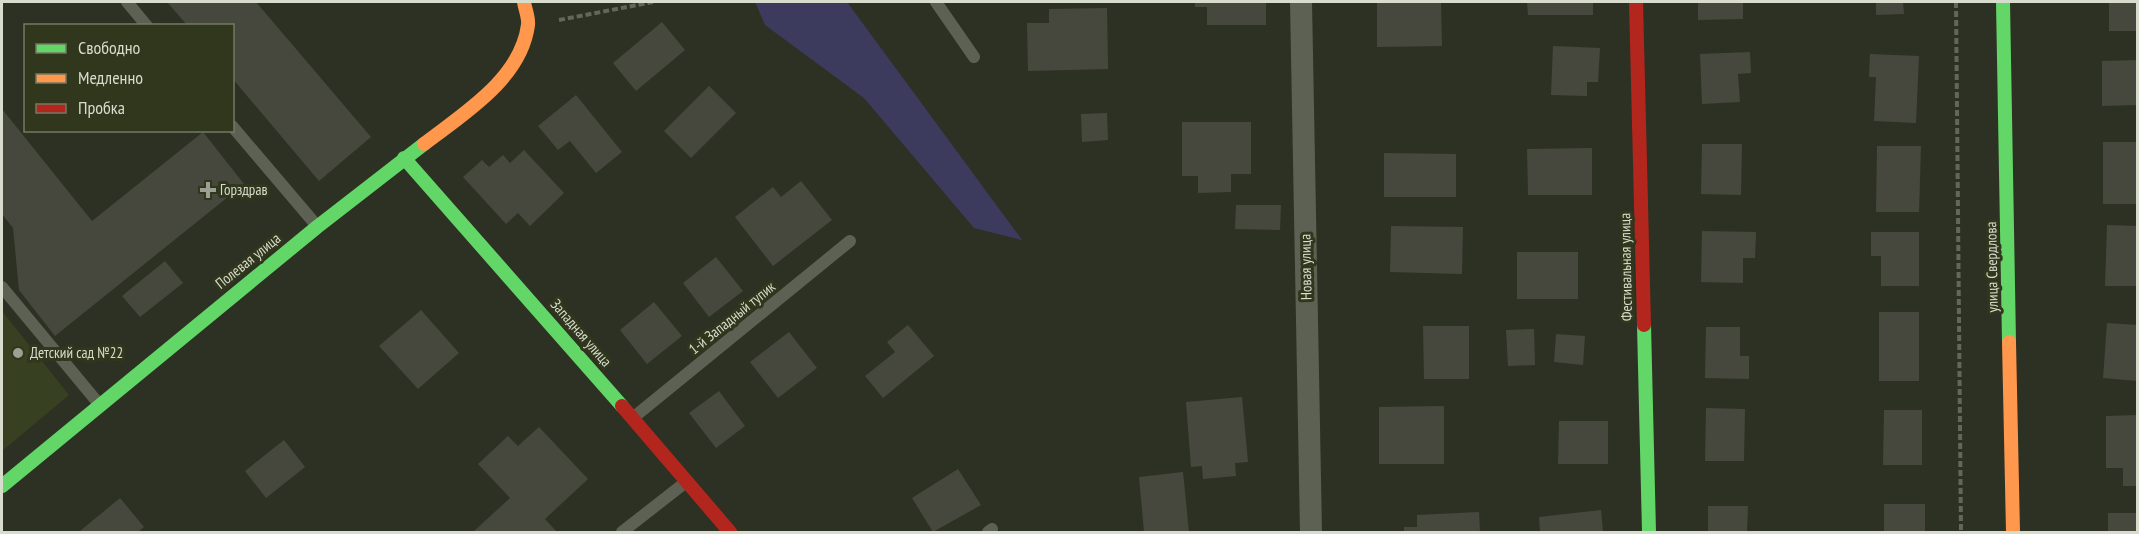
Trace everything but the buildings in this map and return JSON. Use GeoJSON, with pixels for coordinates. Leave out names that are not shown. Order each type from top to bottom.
{"type":"FeatureCollection","features":[{"type":"Feature","properties":{"kind":"street"},"geometry":{"type":"LineString","coordinates":[[524,2],[528,24]]}},
{"type":"Feature","properties":{"kind":"street","name":"Новая улица"},"geometry":{"type":"LineString","coordinates":[[1301,2],[1311,532]]}},
{"type":"Feature","properties":{"kind":"street","name":"Фестивальная улица"},"geometry":{"type":"LineString","coordinates":[[1636,2],[1649,532]]}},
{"type":"Feature","properties":{"kind":"street","name":"улица Свердлова"},"geometry":{"type":"LineString","coordinates":[[2003,2],[2013,532]]}},
{"type":"Feature","properties":{"kind":"street","name":"Полевая улица"},"geometry":{"type":"LineString","coordinates":[[2,486],[317,227],[481,100],[515,62],[528,24]]}},
{"type":"Feature","properties":{"kind":"street","name":"Западная улица"},"geometry":{"type":"LineString","coordinates":[[404,158],[730,532]]}},
{"type":"Feature","properties":{"kind":"lane"},"geometry":{"type":"LineString","coordinates":[[127,2],[145,24]]}},
{"type":"Feature","properties":{"kind":"lane"},"geometry":{"type":"LineString","coordinates":[[936,2],[974,57]]}},
{"type":"Feature","properties":{"kind":"lane"},"geometry":{"type":"LineString","coordinates":[[234,128],[317,227]]}},
{"type":"Feature","properties":{"kind":"lane","name":"1-й Западный тупик"},"geometry":{"type":"LineString","coordinates":[[633,418],[850,241]]}},
{"type":"Feature","properties":{"kind":"lane"},"geometry":{"type":"LineString","coordinates":[[2,287],[99,404]]}},
{"type":"Feature","properties":{"kind":"lane"},"geometry":{"type":"LineString","coordinates":[[622,532],[687,482]]}},
{"type":"Feature","properties":{"kind":"path"},"geometry":{"type":"LineString","coordinates":[[528,24],[578,18],[652,2]]}},
{"type":"Feature","properties":{"kind":"path"},"geometry":{"type":"LineString","coordinates":[[1956,2],[1961,532]]}},
{"type":"Feature","properties":{"kind":"shaded area"},"geometry":{"type":"Polygon","coordinates":[[[755,2],[847,2],[1022,240],[974,228],[864,98],[765,25],[755,2]]]}},
{"type":"Feature","properties":{"kind":"shaded area","name":"Детский сад №22"},"geometry":{"type":"Polygon","coordinates":[[[2,311],[69,395],[2,451],[2,311]]]}},
{"type":"Feature","properties":{"kind":"traffic: fast"},"geometry":{"type":"LineString","coordinates":[[2003,2],[2009,342]]}},
{"type":"Feature","properties":{"kind":"traffic: fast"},"geometry":{"type":"LineString","coordinates":[[2,486],[317,227],[424,144]]}},
{"type":"Feature","properties":{"kind":"traffic: fast"},"geometry":{"type":"LineString","coordinates":[[404,158],[622,406]]}},
{"type":"Feature","properties":{"kind":"traffic: fast"},"geometry":{"type":"LineString","coordinates":[[1644,325],[1649,532]]}},
{"type":"Feature","properties":{"kind":"traffic: slow"},"geometry":{"type":"LineString","coordinates":[[424,144],[488,94],[514,62],[523,44],[528,25],[524,2]]}},
{"type":"Feature","properties":{"kind":"traffic: slow"},"geometry":{"type":"LineString","coordinates":[[2009,342],[2013,532]]}},
{"type":"Feature","properties":{"kind":"traffic: jam"},"geometry":{"type":"LineString","coordinates":[[1636,2],[1644,325]]}},
{"type":"Feature","properties":{"kind":"traffic: jam"},"geometry":{"type":"LineString","coordinates":[[622,406],[730,532]]}},
{"type":"Feature","properties":{"kind":"place","name":"Горздрав"},"geometry":{"type":"Point","coordinates":[208,190]}},
{"type":"Feature","properties":{"kind":"place","name":"Детский сад №22"},"geometry":{"type":"Point","coordinates":[18,353]}}]}
